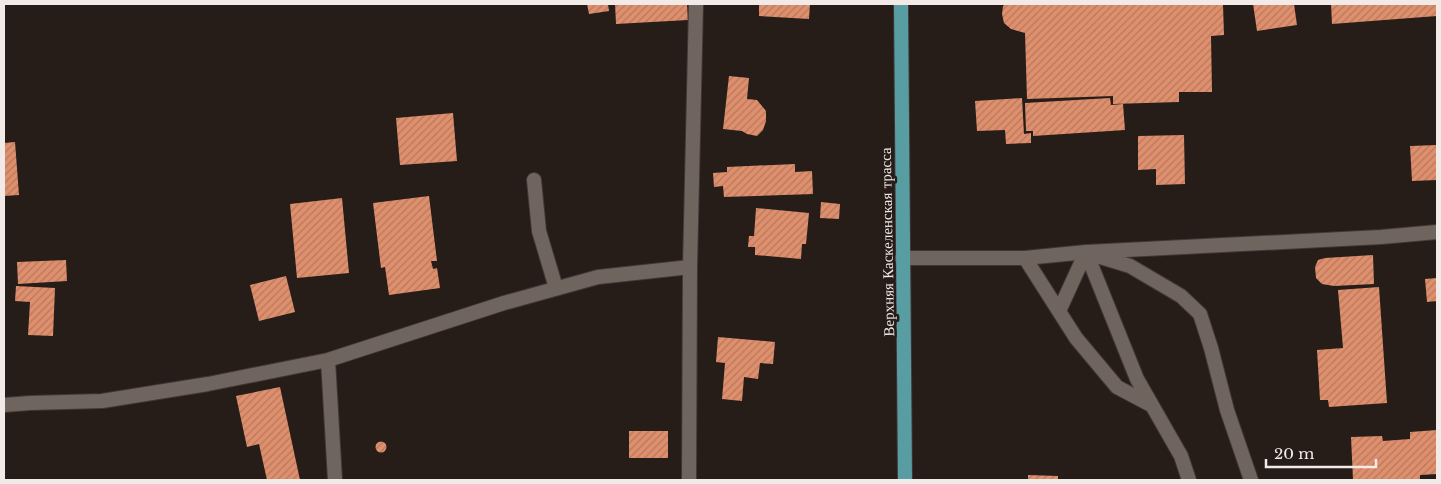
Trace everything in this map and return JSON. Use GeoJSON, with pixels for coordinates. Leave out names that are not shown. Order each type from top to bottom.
{"type":"FeatureCollection","features":[{"type":"Feature","properties":{"kind":"main road","name":"Верхняя Каскеленская трасса"},"geometry":{"type":"LineString","coordinates":[[901,4],[905,480]]}},
{"type":"Feature","properties":{"kind":"street"},"geometry":{"type":"LineString","coordinates":[[689,480],[690,267],[696,4]]}},
{"type":"Feature","properties":{"kind":"street"},"geometry":{"type":"LineString","coordinates":[[534,180],[539,231],[556,288]]}},
{"type":"Feature","properties":{"kind":"street"},"geometry":{"type":"LineString","coordinates":[[902,258],[1025,258],[1086,252],[1257,244],[1437,232]]}},
{"type":"Feature","properties":{"kind":"street"},"geometry":{"type":"LineString","coordinates":[[1058,311],[1086,252]]}},
{"type":"Feature","properties":{"kind":"street"},"geometry":{"type":"LineString","coordinates":[[1086,252],[1137,379],[1180,456],[1189,480]]}},
{"type":"Feature","properties":{"kind":"street"},"geometry":{"type":"LineString","coordinates":[[1086,252],[1130,266],[1181,296],[1200,314],[1227,410],[1251,480]]}},
{"type":"Feature","properties":{"kind":"street"},"geometry":{"type":"LineString","coordinates":[[1025,258],[1076,338],[1117,387],[1152,405]]}},
{"type":"Feature","properties":{"kind":"street"},"geometry":{"type":"LineString","coordinates":[[4,405],[30,402],[102,401],[208,384],[328,360],[504,303],[598,277],[690,267]]}},
{"type":"Feature","properties":{"kind":"street"},"geometry":{"type":"LineString","coordinates":[[328,360],[335,480]]}},
{"type":"Feature","properties":{"kind":"building"},"geometry":{"type":"Polygon","coordinates":[[[587,4],[608,4],[609,11],[589,14],[587,4]]]}},
{"type":"Feature","properties":{"kind":"building"},"geometry":{"type":"Polygon","coordinates":[[[615,4],[687,4],[688,20],[616,24],[615,4]]]}},
{"type":"Feature","properties":{"kind":"building"},"geometry":{"type":"Polygon","coordinates":[[[759,4],[810,4],[809,19],[759,16],[759,4]]]}},
{"type":"Feature","properties":{"kind":"building"},"geometry":{"type":"Polygon","coordinates":[[[1006,4],[1223,4],[1224,35],[1211,36],[1212,92],[1179,92],[1179,102],[1113,104],[1113,96],[1027,99],[1025,33],[1011,29],[1004,23],[1002,14],[1003,6],[1006,4]]]}},
{"type":"Feature","properties":{"kind":"building"},"geometry":{"type":"Polygon","coordinates":[[[1253,4],[1294,4],[1297,25],[1257,31],[1253,4]]]}},
{"type":"Feature","properties":{"kind":"building"},"geometry":{"type":"Polygon","coordinates":[[[1331,4],[1437,4],[1437,16],[1332,24],[1331,4]]]}},
{"type":"Feature","properties":{"kind":"building"},"geometry":{"type":"Polygon","coordinates":[[[729,76],[749,78],[747,99],[757,100],[766,111],[766,121],[763,130],[757,136],[742,131],[723,129],[729,76]]]}},
{"type":"Feature","properties":{"kind":"building"},"geometry":{"type":"Polygon","coordinates":[[[1022,98],[1024,134],[1031,133],[1031,143],[1006,144],[1005,130],[977,131],[975,101],[1022,98]]]}},
{"type":"Feature","properties":{"kind":"building"},"geometry":{"type":"Polygon","coordinates":[[[1110,98],[1111,105],[1123,104],[1125,130],[1033,136],[1033,131],[1026,131],[1025,103],[1110,98]]]}},
{"type":"Feature","properties":{"kind":"building"},"geometry":{"type":"Polygon","coordinates":[[[453,113],[457,161],[400,165],[396,118],[453,113]]]}},
{"type":"Feature","properties":{"kind":"building"},"geometry":{"type":"Polygon","coordinates":[[[1184,135],[1185,184],[1156,185],[1156,169],[1138,170],[1138,136],[1184,135]]]}},
{"type":"Feature","properties":{"kind":"building"},"geometry":{"type":"Polygon","coordinates":[[[15,142],[19,195],[4,196],[4,143],[15,142]]]}},
{"type":"Feature","properties":{"kind":"building"},"geometry":{"type":"Polygon","coordinates":[[[1437,145],[1437,180],[1412,181],[1410,146],[1437,145]]]}},
{"type":"Feature","properties":{"kind":"building"},"geometry":{"type":"Polygon","coordinates":[[[795,164],[795,172],[812,171],[813,194],[724,197],[723,186],[714,187],[713,173],[727,172],[727,167],[795,164]]]}},
{"type":"Feature","properties":{"kind":"building"},"geometry":{"type":"Polygon","coordinates":[[[429,196],[437,261],[431,261],[433,269],[437,268],[440,288],[389,295],[385,267],[381,268],[373,203],[429,196]]]}},
{"type":"Feature","properties":{"kind":"building"},"geometry":{"type":"Polygon","coordinates":[[[342,198],[349,273],[297,278],[290,204],[342,198]]]}},
{"type":"Feature","properties":{"kind":"building"},"geometry":{"type":"Polygon","coordinates":[[[821,202],[840,204],[839,219],[820,218],[821,202]]]}},
{"type":"Feature","properties":{"kind":"building"},"geometry":{"type":"Polygon","coordinates":[[[756,208],[809,213],[806,244],[802,244],[801,259],[755,255],[755,247],[748,247],[749,236],[754,236],[756,208]]]}},
{"type":"Feature","properties":{"kind":"building"},"geometry":{"type":"Polygon","coordinates":[[[1373,255],[1374,284],[1334,286],[1322,284],[1316,278],[1315,267],[1318,260],[1373,255]]]}},
{"type":"Feature","properties":{"kind":"building"},"geometry":{"type":"Polygon","coordinates":[[[66,260],[67,281],[18,284],[17,262],[66,260]]]}},
{"type":"Feature","properties":{"kind":"building"},"geometry":{"type":"Polygon","coordinates":[[[286,276],[295,312],[259,321],[250,285],[286,276]]]}},
{"type":"Feature","properties":{"kind":"building"},"geometry":{"type":"Polygon","coordinates":[[[1437,278],[1437,301],[1427,302],[1425,279],[1437,278]]]}},
{"type":"Feature","properties":{"kind":"building"},"geometry":{"type":"Polygon","coordinates":[[[16,286],[55,288],[53,336],[28,335],[30,302],[15,301],[16,286]]]}},
{"type":"Feature","properties":{"kind":"building"},"geometry":{"type":"Polygon","coordinates":[[[1379,287],[1387,403],[1329,407],[1328,400],[1320,400],[1317,350],[1343,348],[1338,290],[1379,287]]]}},
{"type":"Feature","properties":{"kind":"building"},"geometry":{"type":"Polygon","coordinates":[[[718,337],[775,342],[773,364],[760,363],[758,379],[744,377],[742,401],[722,399],[725,363],[716,362],[718,337]]]}},
{"type":"Feature","properties":{"kind":"building"},"geometry":{"type":"Polygon","coordinates":[[[280,387],[300,480],[267,480],[259,444],[247,447],[236,396],[280,387]]]}},
{"type":"Feature","properties":{"kind":"building"},"geometry":{"type":"Polygon","coordinates":[[[1437,430],[1437,474],[1420,475],[1420,480],[1353,480],[1351,437],[1382,436],[1383,441],[1410,439],[1410,432],[1437,430]]]}},
{"type":"Feature","properties":{"kind":"building"},"geometry":{"type":"Polygon","coordinates":[[[629,431],[668,431],[668,458],[629,458],[629,431]]]}},
{"type":"Feature","properties":{"kind":"building"},"geometry":{"type":"Polygon","coordinates":[[[379,442],[383,442],[386,447],[385,451],[379,452],[376,449],[376,445],[379,442]]]}},
{"type":"Feature","properties":{"kind":"building"},"geometry":{"type":"Polygon","coordinates":[[[1028,475],[1058,476],[1058,480],[1028,480],[1028,475]]]}}]}
